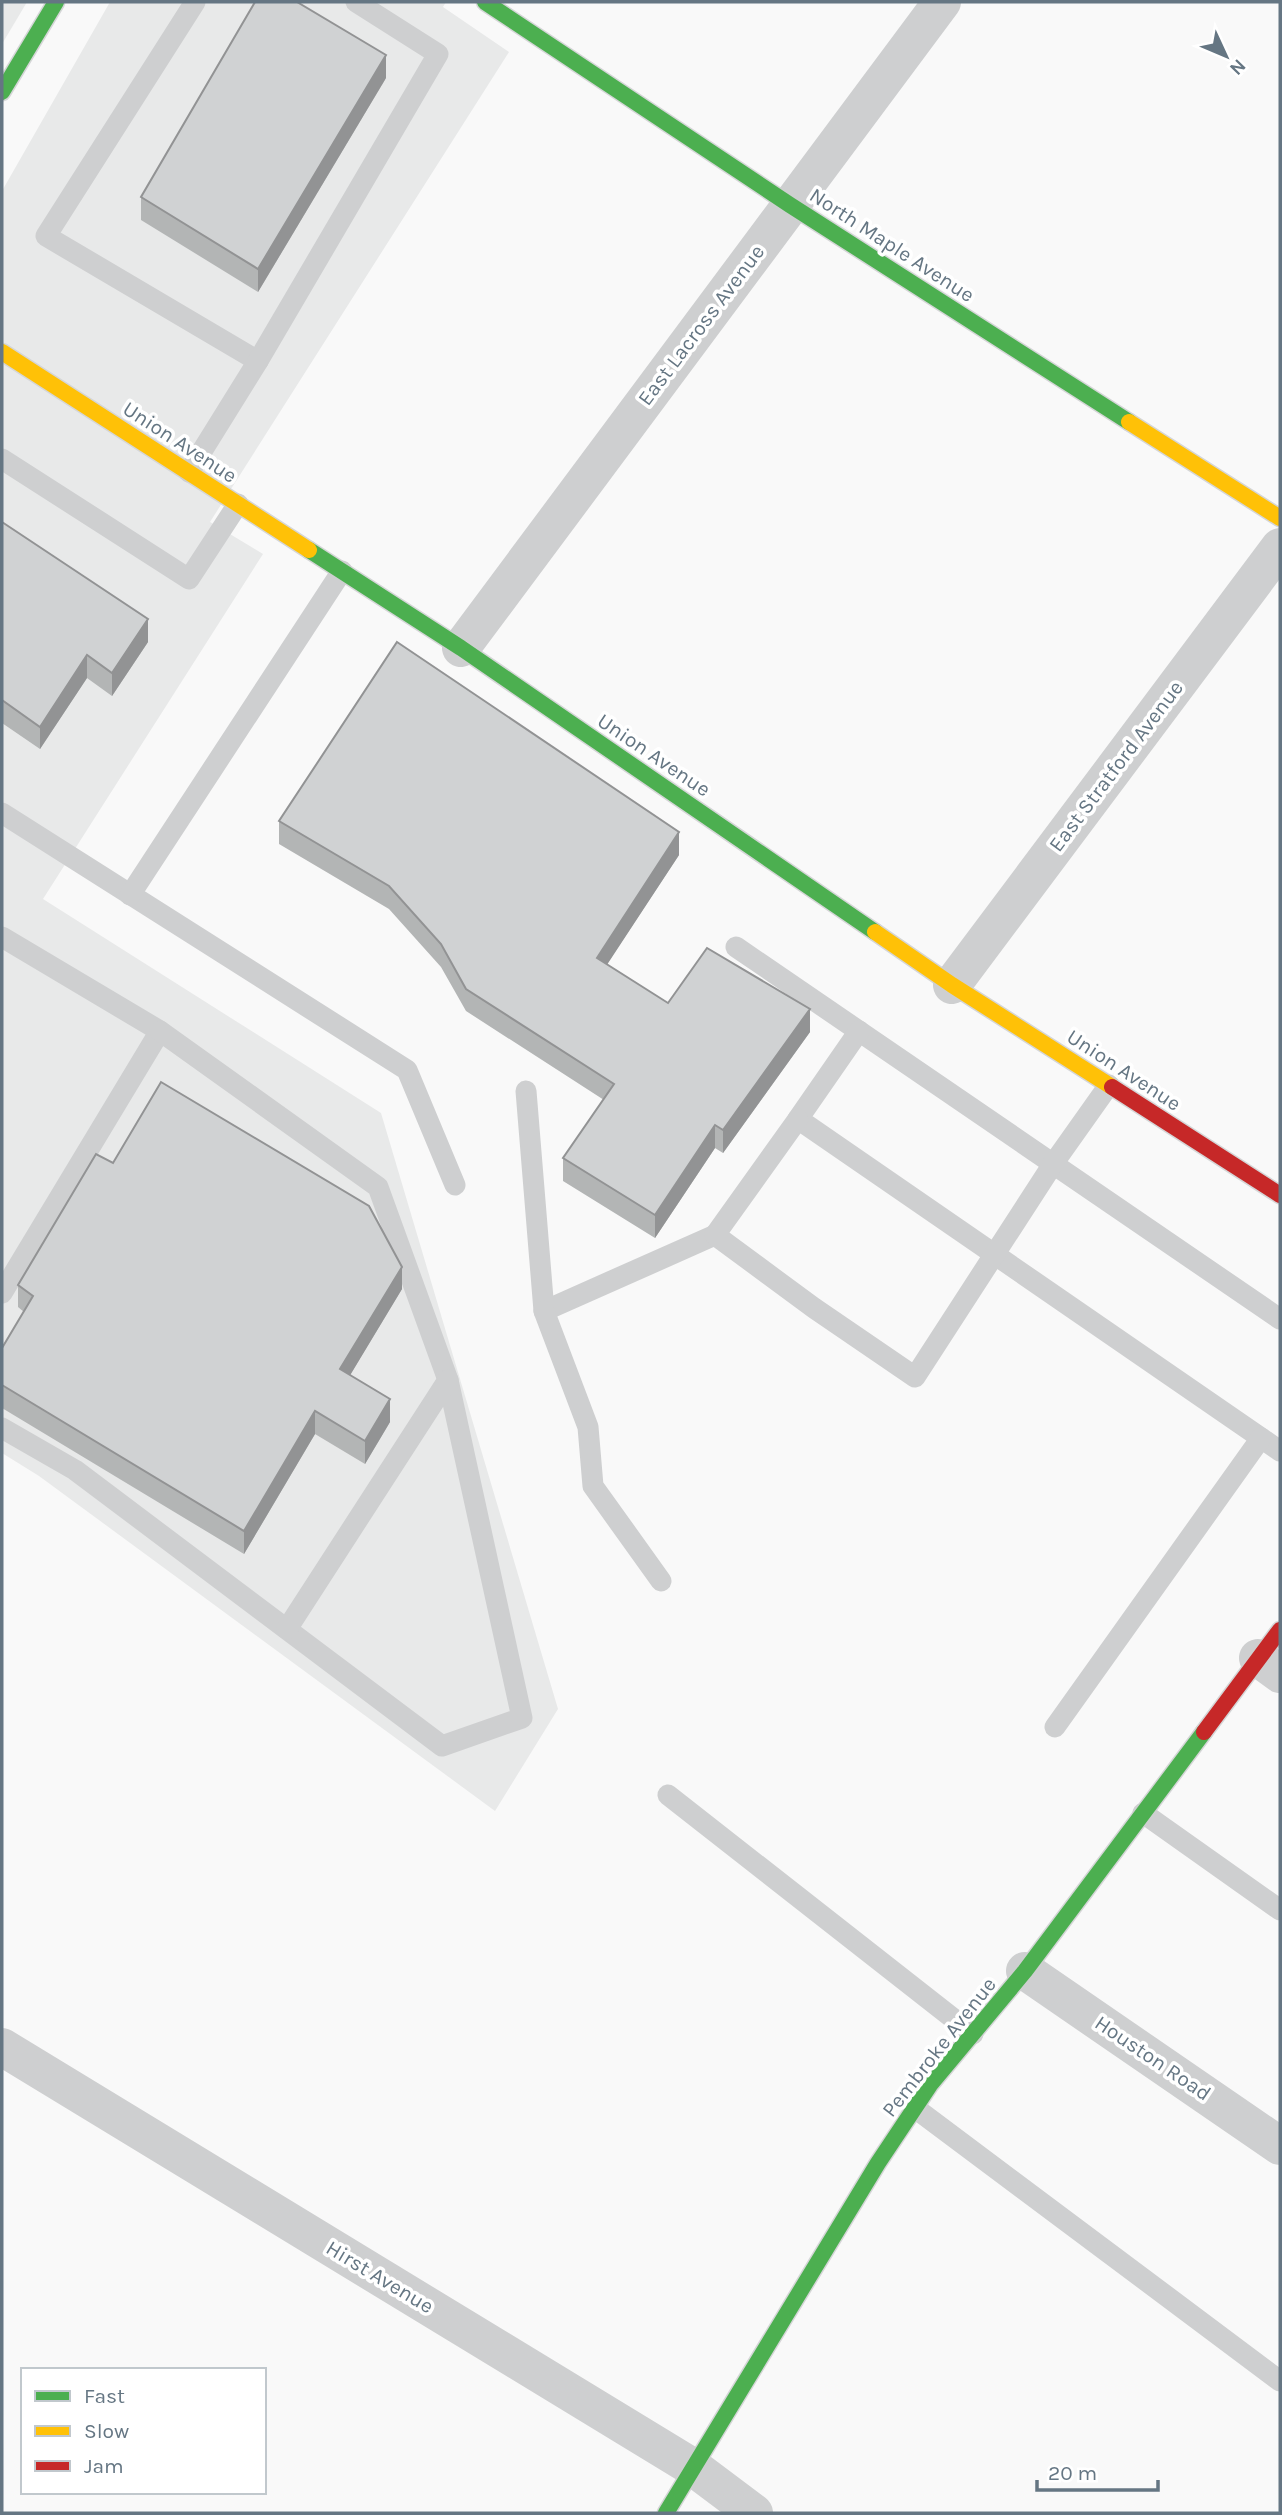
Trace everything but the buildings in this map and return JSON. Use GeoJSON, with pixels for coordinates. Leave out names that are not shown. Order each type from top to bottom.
{"type":"FeatureCollection","features":[{"type":"Feature","properties":{"kind":"street"},"geometry":{"type":"LineString","coordinates":[[2,92],[56,2]]}},
{"type":"Feature","properties":{"kind":"street","name":"North Maple Avenue"},"geometry":{"type":"LineString","coordinates":[[485,2],[790,205],[1280,518]]}},
{"type":"Feature","properties":{"kind":"street","name":"East Lacross Avenue"},"geometry":{"type":"LineString","coordinates":[[461,648],[942,2]]}},
{"type":"Feature","properties":{"kind":"street","name":"Union Avenue"},"geometry":{"type":"LineString","coordinates":[[2,352],[461,648],[952,985],[1280,1195]]}},
{"type":"Feature","properties":{"kind":"street","name":"East Stratford Avenue"},"geometry":{"type":"LineString","coordinates":[[952,985],[1280,547]]}},
{"type":"Feature","properties":{"kind":"street","name":"Pembroke Avenue"},"geometry":{"type":"LineString","coordinates":[[666,2513],[878,2163],[930,2085],[1025,1971],[1143,1813],[1273,1654]]}},
{"type":"Feature","properties":{"kind":"street","name":"Houston Road"},"geometry":{"type":"LineString","coordinates":[[1025,1971],[1280,2146]]}},
{"type":"Feature","properties":{"kind":"street","name":"Hirst Avenue"},"geometry":{"type":"LineString","coordinates":[[2,2047],[694,2468],[754,2513]]}},
{"type":"Feature","properties":{"kind":"lane"},"geometry":{"type":"LineString","coordinates":[[195,2],[46,236],[258,361]]}},
{"type":"Feature","properties":{"kind":"lane"},"geometry":{"type":"LineString","coordinates":[[189,472],[258,361],[438,54],[356,2]]}},
{"type":"Feature","properties":{"kind":"lane"},"geometry":{"type":"LineString","coordinates":[[2,459],[189,579],[238,504]]}},
{"type":"Feature","properties":{"kind":"lane"},"geometry":{"type":"LineString","coordinates":[[130,895],[342,571]]}},
{"type":"Feature","properties":{"kind":"lane"},"geometry":{"type":"LineString","coordinates":[[2,813],[407,1070],[456,1185]]}},
{"type":"Feature","properties":{"kind":"lane"},"geometry":{"type":"LineString","coordinates":[[2,936],[160,1031],[379,1187],[448,1380],[522,1718],[442,1746],[75,1470],[2,1428]]}},
{"type":"Feature","properties":{"kind":"lane"},"geometry":{"type":"LineString","coordinates":[[736,947],[1280,1319]]}},
{"type":"Feature","properties":{"kind":"lane"},"geometry":{"type":"LineString","coordinates":[[2,1293],[160,1031]]}},
{"type":"Feature","properties":{"kind":"lane"},"geometry":{"type":"LineString","coordinates":[[544,1311],[715,1235],[859,1031]]}},
{"type":"Feature","properties":{"kind":"lane"},"geometry":{"type":"LineString","coordinates":[[715,1235],[814,1308],[915,1377],[1053,1164],[1109,1085]]}},
{"type":"Feature","properties":{"kind":"lane"},"geometry":{"type":"LineString","coordinates":[[526,1091],[544,1311],[588,1427],[593,1486],[661,1581]]}},
{"type":"Feature","properties":{"kind":"lane"},"geometry":{"type":"LineString","coordinates":[[797,1119],[1280,1451]]}},
{"type":"Feature","properties":{"kind":"lane"},"geometry":{"type":"LineString","coordinates":[[287,1629],[448,1380]]}},
{"type":"Feature","properties":{"kind":"lane"},"geometry":{"type":"LineString","coordinates":[[1055,1727],[1261,1438]]}},
{"type":"Feature","properties":{"kind":"lane"},"geometry":{"type":"LineString","coordinates":[[668,1795],[973,2034]]}},
{"type":"Feature","properties":{"kind":"lane"},"geometry":{"type":"LineString","coordinates":[[1143,1813],[1280,1910]]}},
{"type":"Feature","properties":{"kind":"lane"},"geometry":{"type":"LineString","coordinates":[[915,2108],[1280,2381]]}},
{"type":"Feature","properties":{"kind":"shaded area"},"geometry":{"type":"Polygon","coordinates":[[[2,2],[27,2],[2,44],[2,2]]]}},
{"type":"Feature","properties":{"kind":"shaded area"},"geometry":{"type":"Polygon","coordinates":[[[110,2],[446,2],[443,7],[509,52],[210,522],[263,554],[43,899],[381,1113],[558,1709],[495,1811],[39,1476],[2,1453],[2,191],[110,2]]]}},
{"type":"Feature","properties":{"kind":"traffic: fast"},"geometry":{"type":"LineString","coordinates":[[2,92],[56,2]]}},
{"type":"Feature","properties":{"kind":"traffic: fast"},"geometry":{"type":"LineString","coordinates":[[485,2],[790,205],[1129,422]]}},
{"type":"Feature","properties":{"kind":"traffic: fast"},"geometry":{"type":"LineString","coordinates":[[309,550],[461,648],[875,932]]}},
{"type":"Feature","properties":{"kind":"traffic: fast"},"geometry":{"type":"LineString","coordinates":[[666,2513],[878,2163],[930,2085],[1025,1971],[1204,1732]]}},
{"type":"Feature","properties":{"kind":"traffic: slow"},"geometry":{"type":"LineString","coordinates":[[2,352],[309,550]]}},
{"type":"Feature","properties":{"kind":"traffic: slow"},"geometry":{"type":"LineString","coordinates":[[1129,422],[1280,518]]}},
{"type":"Feature","properties":{"kind":"traffic: slow"},"geometry":{"type":"LineString","coordinates":[[875,932],[952,985],[1112,1087]]}},
{"type":"Feature","properties":{"kind":"traffic: jam"},"geometry":{"type":"LineString","coordinates":[[1112,1087],[1280,1195]]}},
{"type":"Feature","properties":{"kind":"traffic: jam"},"geometry":{"type":"LineString","coordinates":[[1204,1732],[1280,1630]]}}]}
